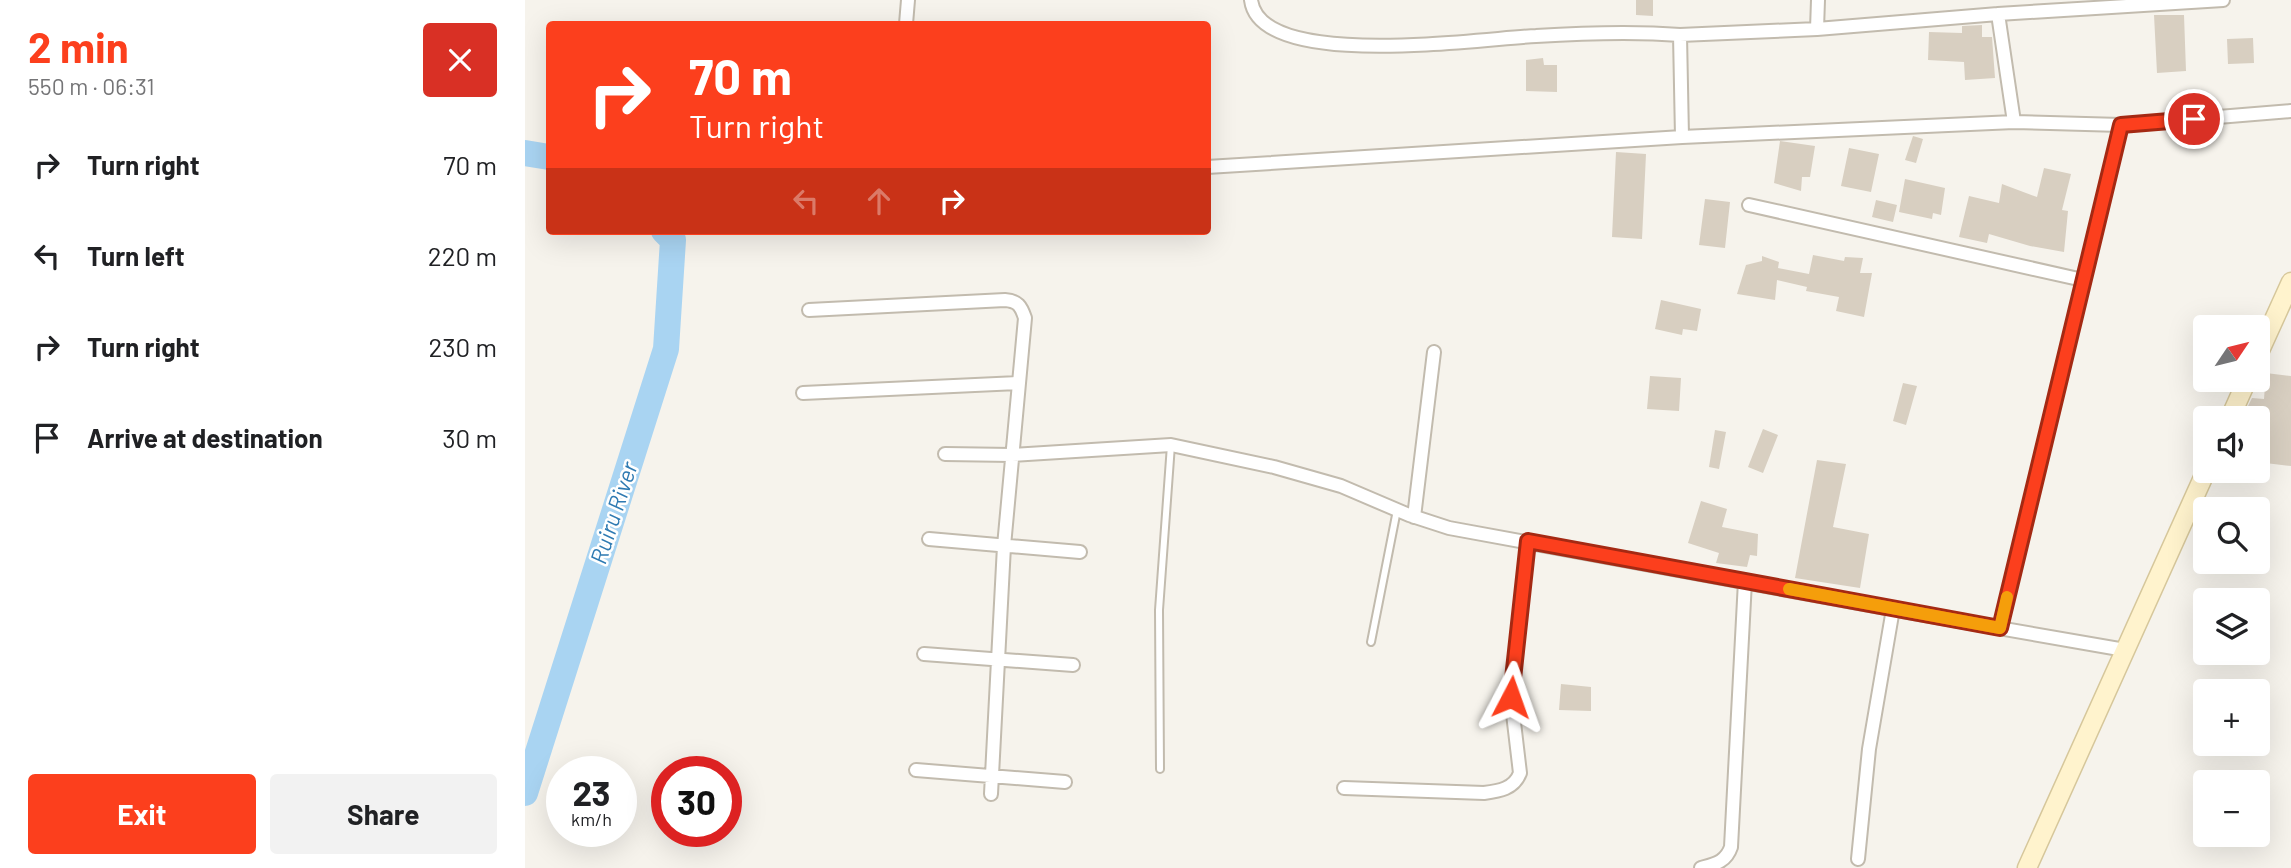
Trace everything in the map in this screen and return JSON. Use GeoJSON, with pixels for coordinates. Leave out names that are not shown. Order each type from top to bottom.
{"type":"FeatureCollection","features":[{"type":"Feature","properties":{"kind":"street"},"geometry":{"type":"LineString","coordinates":[[906,21],[908,0]]}},
{"type":"Feature","properties":{"kind":"street"},"geometry":{"type":"LineString","coordinates":[[1251,0],[1255,17],[1272,29],[1323,44],[1357,47],[1533,36],[1624,33],[1680,35],[1817,29],[2223,0]]}},
{"type":"Feature","properties":{"kind":"street"},"geometry":{"type":"LineString","coordinates":[[1817,29],[1818,0]]}},
{"type":"Feature","properties":{"kind":"street"},"geometry":{"type":"LineString","coordinates":[[1998,14],[2014,122]]}},
{"type":"Feature","properties":{"kind":"street"},"geometry":{"type":"LineString","coordinates":[[1680,35],[1682,137]]}},
{"type":"Feature","properties":{"kind":"street"},"geometry":{"type":"LineString","coordinates":[[1211,167],[1682,137],[2014,122],[2121,125],[2291,111]]}},
{"type":"Feature","properties":{"kind":"street"},"geometry":{"type":"LineString","coordinates":[[2000,628],[2121,125]]}},
{"type":"Feature","properties":{"kind":"street"},"geometry":{"type":"LineString","coordinates":[[1749,205],[2083,280]]}},
{"type":"Feature","properties":{"kind":"street"},"geometry":{"type":"LineString","coordinates":[[2270,328],[2291,282]]}},
{"type":"Feature","properties":{"kind":"street"},"geometry":{"type":"LineString","coordinates":[[809,310],[1005,300],[1016,301],[1022,307],[1025,318],[1004,546],[991,793]]}},
{"type":"Feature","properties":{"kind":"street"},"geometry":{"type":"LineString","coordinates":[[1413,517],[1434,352]]}},
{"type":"Feature","properties":{"kind":"street"},"geometry":{"type":"LineString","coordinates":[[803,393],[1019,383]]}},
{"type":"Feature","properties":{"kind":"street"},"geometry":{"type":"LineString","coordinates":[[945,454],[1012,455],[1171,445],[1287,470],[1341,486],[1413,517],[1449,528],[2125,650]]}},
{"type":"Feature","properties":{"kind":"street"},"geometry":{"type":"LineString","coordinates":[[2027,868],[2201,483]]}},
{"type":"Feature","properties":{"kind":"street"},"geometry":{"type":"LineString","coordinates":[[929,539],[1080,552]]}},
{"type":"Feature","properties":{"kind":"street"},"geometry":{"type":"LineString","coordinates":[[1344,788],[1484,793],[1500,791],[1517,780],[1520,773],[1511,697],[1528,541]]}},
{"type":"Feature","properties":{"kind":"street"},"geometry":{"type":"LineString","coordinates":[[1701,868],[1720,863],[1728,856],[1731,847],[1745,581]]}},
{"type":"Feature","properties":{"kind":"street"},"geometry":{"type":"LineString","coordinates":[[1858,859],[1869,749],[1893,609]]}},
{"type":"Feature","properties":{"kind":"street"},"geometry":{"type":"LineString","coordinates":[[924,654],[1073,665]]}},
{"type":"Feature","properties":{"kind":"street"},"geometry":{"type":"LineString","coordinates":[[916,771],[1065,782]]}},
{"type":"Feature","properties":{"kind":"lane"},"geometry":{"type":"LineString","coordinates":[[1160,769],[1159,610],[1171,445]]}},
{"type":"Feature","properties":{"kind":"lane"},"geometry":{"type":"LineString","coordinates":[[1371,642],[1397,510]]}},
{"type":"Feature","properties":{"kind":"building"},"geometry":{"type":"Polygon","coordinates":[[[1636,0],[1653,0],[1653,16],[1636,15],[1636,0]]]}},
{"type":"Feature","properties":{"kind":"building"},"geometry":{"type":"Polygon","coordinates":[[[2154,15],[2184,15],[2186,71],[2157,73],[2154,15]]]}},
{"type":"Feature","properties":{"kind":"building"},"geometry":{"type":"Polygon","coordinates":[[[1982,25],[1982,37],[1992,37],[1995,78],[1965,80],[1964,62],[1928,60],[1929,32],[1962,33],[1962,26],[1982,25]]]}},
{"type":"Feature","properties":{"kind":"building"},"geometry":{"type":"Polygon","coordinates":[[[2253,38],[2254,63],[2228,64],[2227,39],[2253,38]]]}},
{"type":"Feature","properties":{"kind":"building"},"geometry":{"type":"Polygon","coordinates":[[[1543,58],[1544,65],[1557,65],[1557,92],[1526,91],[1526,60],[1543,58]]]}},
{"type":"Feature","properties":{"kind":"building"},"geometry":{"type":"Polygon","coordinates":[[[1913,136],[1923,139],[1916,163],[1905,160],[1913,136]]]}},
{"type":"Feature","properties":{"kind":"building"},"geometry":{"type":"Polygon","coordinates":[[[1780,141],[1815,146],[1810,177],[1802,177],[1801,191],[1774,183],[1780,141]]]}},
{"type":"Feature","properties":{"kind":"building"},"geometry":{"type":"Polygon","coordinates":[[[1849,148],[1879,154],[1871,192],[1841,186],[1849,148]]]}},
{"type":"Feature","properties":{"kind":"building"},"geometry":{"type":"Polygon","coordinates":[[[1616,152],[1646,154],[1642,239],[1612,237],[1616,152]]]}},
{"type":"Feature","properties":{"kind":"building"},"geometry":{"type":"Polygon","coordinates":[[[2044,168],[2071,174],[2062,210],[2068,211],[2064,252],[2030,246],[1989,234],[1987,243],[1959,237],[1969,196],[1999,203],[2002,184],[2037,197],[2044,168]]]}},
{"type":"Feature","properties":{"kind":"building"},"geometry":{"type":"Polygon","coordinates":[[[1905,179],[1945,188],[1941,215],[1933,213],[1932,219],[1899,212],[1905,179]]]}},
{"type":"Feature","properties":{"kind":"building"},"geometry":{"type":"Polygon","coordinates":[[[1705,199],[1730,202],[1725,248],[1699,245],[1705,199]]]}},
{"type":"Feature","properties":{"kind":"building"},"geometry":{"type":"Polygon","coordinates":[[[1876,200],[1897,205],[1893,222],[1872,217],[1876,200]]]}},
{"type":"Feature","properties":{"kind":"building"},"geometry":{"type":"Polygon","coordinates":[[[1813,255],[1844,261],[1845,257],[1863,258],[1860,273],[1872,273],[1864,317],[1836,311],[1839,297],[1806,291],[1807,287],[1777,280],[1775,300],[1737,294],[1746,265],[1762,261],[1762,256],[1779,262],[1778,268],[1809,274],[1813,255]]]}},
{"type":"Feature","properties":{"kind":"building"},"geometry":{"type":"Polygon","coordinates":[[[1661,300],[1701,309],[1697,331],[1683,329],[1682,335],[1655,329],[1661,300]]]}},
{"type":"Feature","properties":{"kind":"building"},"geometry":{"type":"Polygon","coordinates":[[[2270,373],[2291,376],[2291,466],[2270,464],[2270,406],[2248,406],[2252,398],[2264,399],[2265,392],[2270,392],[2270,373]]]}},
{"type":"Feature","properties":{"kind":"building"},"geometry":{"type":"Polygon","coordinates":[[[1650,376],[1681,378],[1679,411],[1647,409],[1650,376]]]}},
{"type":"Feature","properties":{"kind":"building"},"geometry":{"type":"Polygon","coordinates":[[[1903,383],[1917,386],[1906,425],[1893,421],[1903,383]]]}},
{"type":"Feature","properties":{"kind":"building"},"geometry":{"type":"Polygon","coordinates":[[[1763,429],[1778,435],[1763,473],[1748,467],[1763,429]]]}},
{"type":"Feature","properties":{"kind":"building"},"geometry":{"type":"Polygon","coordinates":[[[1715,430],[1726,432],[1719,469],[1709,467],[1715,430]]]}},
{"type":"Feature","properties":{"kind":"building"},"geometry":{"type":"Polygon","coordinates":[[[1817,460],[1846,464],[1833,527],[1869,534],[1860,588],[1795,578],[1817,460]]]}},
{"type":"Feature","properties":{"kind":"building"},"geometry":{"type":"Polygon","coordinates":[[[1701,501],[1727,509],[1722,527],[1758,534],[1757,556],[1750,555],[1747,567],[1716,563],[1719,553],[1688,543],[1701,501]]]}},
{"type":"Feature","properties":{"kind":"building"},"geometry":{"type":"Polygon","coordinates":[[[1561,684],[1591,687],[1591,711],[1559,710],[1561,684]]]}},
{"type":"Feature","properties":{"kind":"waterway","name":"Ruiru River"},"geometry":{"type":"LineString","coordinates":[[525,153],[546,156]]}},
{"type":"Feature","properties":{"kind":"waterway","name":"Ruiru River"},"geometry":{"type":"LineString","coordinates":[[525,793],[666,349],[673,240],[668,235]]}},
{"type":"Feature","properties":{"kind":"slow traffic"},"geometry":{"type":"LineString","coordinates":[[1789,589],[2000,628],[2007,597]]}},
{"type":"Feature","properties":{"kind":"route"},"geometry":{"type":"LineString","coordinates":[[1511,697],[1528,541],[2000,628],[2121,125],[2194,119]]}}]}
